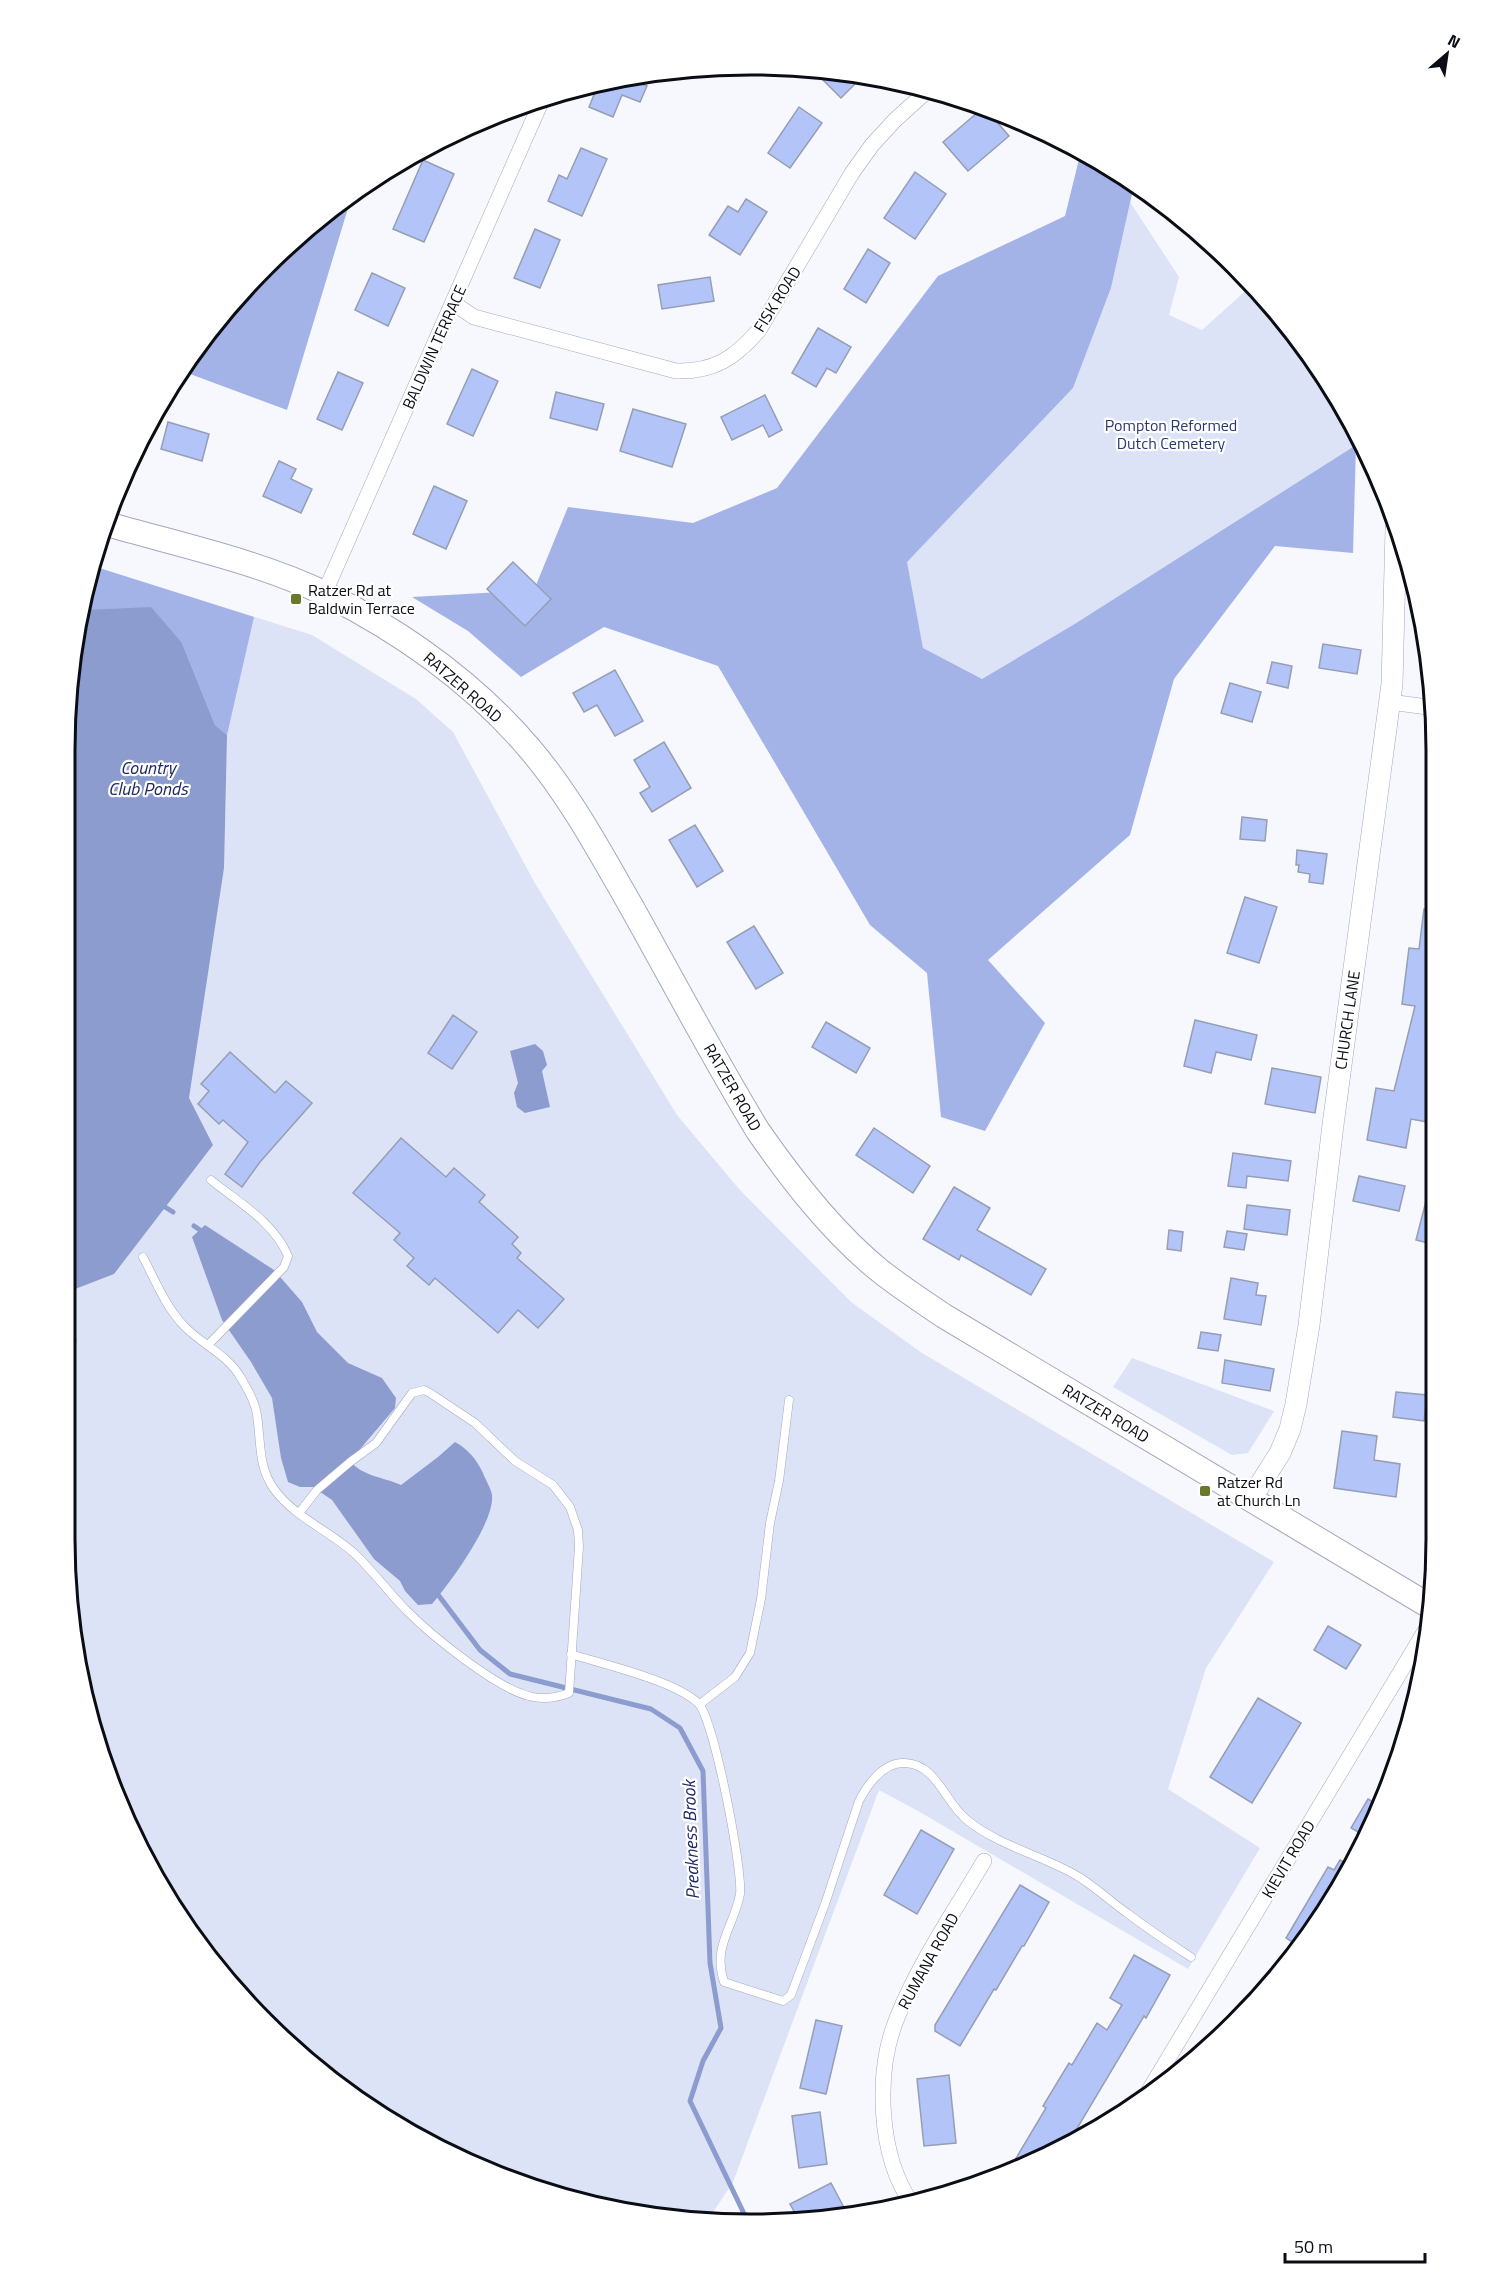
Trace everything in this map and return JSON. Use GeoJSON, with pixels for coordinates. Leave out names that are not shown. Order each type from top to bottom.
{"type":"FeatureCollection","features":[{"type":"Feature","properties":{"kind":"main road","name":"RATZER ROAD"},"geometry":{"type":"LineString","coordinates":[[114,526],[253,566],[324,594],[382,624],[442,665],[486,704],[529,748],[578,814],[758,1131],[782,1166],[854,1247],[878,1269],[944,1316],[1423,1602]]}},
{"type":"Feature","properties":{"kind":"street","name":"FISK ROAD"},"geometry":{"type":"LineString","coordinates":[[453,303],[474,317],[676,371],[693,372],[711,368],[729,359],[759,330],[852,174],[872,145],[920,97]]}},
{"type":"Feature","properties":{"kind":"street","name":"BALDWIN TERRACE"},"geometry":{"type":"LineString","coordinates":[[324,594],[538,110]]}},
{"type":"Feature","properties":{"kind":"street","name":"CHURCH LANE"},"geometry":{"type":"LineString","coordinates":[[1251,1499],[1280,1453],[1290,1429],[1309,1325],[1333,1125],[1390,702],[1395,632],[1396,552]]}},
{"type":"Feature","properties":{"kind":"street"},"geometry":{"type":"LineString","coordinates":[[1390,702],[1425,707]]}},
{"type":"Feature","properties":{"kind":"street","name":"KIEVIT ROAD"},"geometry":{"type":"LineString","coordinates":[[1156,2078],[1417,1644]]}},
{"type":"Feature","properties":{"kind":"street","name":"RUMANA ROAD"},"geometry":{"type":"LineString","coordinates":[[907,2195],[890,2158],[884,2128],[883,2096],[886,2063],[896,2019],[917,1975],[984,1861]]}},
{"type":"Feature","properties":{"kind":"lane"},"geometry":{"type":"LineString","coordinates":[[208,1345],[288,1262],[288,1256],[280,1242],[251,1209],[211,1180]]}},
{"type":"Feature","properties":{"kind":"lane"},"geometry":{"type":"LineString","coordinates":[[143,1257],[174,1315],[184,1326],[219,1353],[240,1376],[253,1399],[257,1413],[262,1467],[274,1490],[300,1513],[356,1555],[410,1614],[432,1634],[493,1678],[528,1696],[555,1698],[569,1694],[578,1567],[578,1530],[570,1507],[553,1485],[515,1461],[475,1423],[424,1390],[412,1393],[376,1443],[317,1490],[300,1513]]}},
{"type":"Feature","properties":{"kind":"lane"},"geometry":{"type":"LineString","coordinates":[[700,1704],[735,1677],[750,1653],[761,1599],[789,1400]]}},
{"type":"Feature","properties":{"kind":"lane"},"geometry":{"type":"LineString","coordinates":[[571,1654],[661,1683],[700,1704],[706,1716],[721,1768],[740,1867],[739,1896],[719,1959],[724,1982],[783,2001],[791,1995],[802,1970],[859,1801],[866,1788],[883,1770],[893,1765],[906,1763],[929,1773],[963,1818],[980,1830],[1082,1878],[1153,1932],[1191,1957]]}},
{"type":"Feature","properties":{"kind":"green space","name":"Pompton Reformed Dutch Cemetery"},"geometry":{"type":"Polygon","coordinates":[[[1130,202],[1179,277],[1169,315],[1202,330],[1245,291],[1286,339],[1312,375],[1336,413],[1353,447],[1073,625],[982,680],[923,648],[906,562],[1073,388],[1111,288],[1130,202]]]}},
{"type":"Feature","properties":{"kind":"green space"},"geometry":{"type":"Polygon","coordinates":[[[100,568],[312,635],[416,699],[453,732],[536,885],[677,1115],[739,1189],[851,1302],[922,1353],[1274,1562],[1206,1668],[1168,1789],[1260,1848],[1188,1969],[879,1790],[733,2182],[712,2213],[619,2201],[576,2191],[492,2163],[413,2124],[375,2100],[305,2046],[273,2016],[215,1950],[165,1876],[126,1797],[98,1713],[88,1670],[76,1583],[75,1538],[76,706],[88,619],[100,568]]]}},
{"type":"Feature","properties":{"kind":"green space"},"geometry":{"type":"Polygon","coordinates":[[[1132,1358],[1274,1411],[1248,1453],[1232,1455],[1113,1387],[1132,1358]]]}},
{"type":"Feature","properties":{"kind":"shaded area"},"geometry":{"type":"Polygon","coordinates":[[[1079,160],[1132,193],[1111,288],[1073,388],[907,562],[923,648],[982,679],[1073,625],[1353,447],[1356,452],[1353,553],[1275,546],[1174,679],[1130,835],[988,960],[1045,1023],[985,1131],[941,1117],[927,973],[870,925],[718,666],[604,627],[521,677],[468,631],[412,597],[534,590],[568,507],[693,523],[777,488],[938,276],[1065,216],[1079,160]]]}},
{"type":"Feature","properties":{"kind":"shaded area"},"geometry":{"type":"Polygon","coordinates":[[[348,209],[287,410],[190,374],[215,339],[273,273],[305,243],[348,209]]]}},
{"type":"Feature","properties":{"kind":"shaded area"},"geometry":{"type":"Polygon","coordinates":[[[100,568],[254,617],[227,735],[215,725],[182,643],[90,612],[100,568]]]}},
{"type":"Feature","properties":{"kind":"water","name":"Country Club Ponds"},"geometry":{"type":"Polygon","coordinates":[[[151,607],[182,643],[215,725],[227,735],[224,868],[189,1098],[213,1145],[114,1274],[75,1289],[75,750],[76,706],[90,610],[151,607]]]}},
{"type":"Feature","properties":{"kind":"water"},"geometry":{"type":"Polygon","coordinates":[[[535,1044],[543,1051],[547,1065],[542,1071],[550,1107],[525,1113],[517,1107],[514,1093],[518,1083],[510,1051],[535,1044]]]}},
{"type":"Feature","properties":{"kind":"water"},"geometry":{"type":"Polygon","coordinates":[[[205,1225],[274,1270],[302,1302],[317,1332],[348,1363],[382,1378],[396,1398],[395,1408],[350,1461],[355,1466],[367,1473],[401,1485],[455,1442],[468,1451],[478,1464],[492,1495],[491,1507],[470,1552],[432,1604],[418,1605],[405,1591],[400,1581],[374,1559],[332,1500],[313,1487],[300,1487],[288,1482],[281,1458],[272,1398],[222,1320],[192,1237],[205,1225]]]}},
{"type":"Feature","properties":{"kind":"building"},"geometry":{"type":"Polygon","coordinates":[[[824,79],[855,84],[841,98],[824,79]]]}},
{"type":"Feature","properties":{"kind":"building"},"geometry":{"type":"Polygon","coordinates":[[[642,84],[647,86],[640,102],[622,95],[613,117],[589,107],[594,94],[642,84]]]}},
{"type":"Feature","properties":{"kind":"building"},"geometry":{"type":"Polygon","coordinates":[[[799,107],[822,123],[790,168],[768,153],[799,107]]]}},
{"type":"Feature","properties":{"kind":"building"},"geometry":{"type":"Polygon","coordinates":[[[976,114],[996,121],[1009,136],[968,171],[943,142],[976,114]]]}},
{"type":"Feature","properties":{"kind":"building"},"geometry":{"type":"Polygon","coordinates":[[[581,148],[607,159],[582,216],[548,201],[559,175],[567,179],[581,148]]]}},
{"type":"Feature","properties":{"kind":"building"},"geometry":{"type":"Polygon","coordinates":[[[423,160],[454,174],[424,242],[393,229],[423,160]]]}},
{"type":"Feature","properties":{"kind":"building"},"geometry":{"type":"Polygon","coordinates":[[[915,172],[946,194],[915,239],[884,218],[915,172]]]}},
{"type":"Feature","properties":{"kind":"building"},"geometry":{"type":"Polygon","coordinates":[[[746,199],[767,212],[740,255],[709,235],[728,206],[738,212],[746,199]]]}},
{"type":"Feature","properties":{"kind":"building"},"geometry":{"type":"Polygon","coordinates":[[[535,229],[560,240],[540,288],[514,278],[535,229]]]}},
{"type":"Feature","properties":{"kind":"building"},"geometry":{"type":"Polygon","coordinates":[[[868,249],[890,263],[866,303],[844,289],[868,249]]]}},
{"type":"Feature","properties":{"kind":"building"},"geometry":{"type":"Polygon","coordinates":[[[372,273],[405,288],[388,326],[355,310],[372,273]]]}},
{"type":"Feature","properties":{"kind":"building"},"geometry":{"type":"Polygon","coordinates":[[[710,277],[714,301],[662,309],[658,285],[710,277]]]}},
{"type":"Feature","properties":{"kind":"building"},"geometry":{"type":"Polygon","coordinates":[[[818,328],[851,347],[836,373],[827,368],[816,387],[792,373],[818,328]]]}},
{"type":"Feature","properties":{"kind":"building"},"geometry":{"type":"Polygon","coordinates":[[[472,369],[498,381],[473,436],[447,424],[472,369]]]}},
{"type":"Feature","properties":{"kind":"building"},"geometry":{"type":"Polygon","coordinates":[[[338,372],[363,383],[342,430],[317,419],[338,372]]]}},
{"type":"Feature","properties":{"kind":"building"},"geometry":{"type":"Polygon","coordinates":[[[556,392],[604,404],[597,430],[550,418],[556,392]]]}},
{"type":"Feature","properties":{"kind":"building"},"geometry":{"type":"Polygon","coordinates":[[[765,395],[782,430],[769,437],[763,425],[732,440],[721,417],[765,395]]]}},
{"type":"Feature","properties":{"kind":"building"},"geometry":{"type":"Polygon","coordinates":[[[633,409],[686,424],[672,467],[620,451],[633,409]]]}},
{"type":"Feature","properties":{"kind":"building"},"geometry":{"type":"Polygon","coordinates":[[[168,422],[209,434],[202,461],[161,449],[168,422]]]}},
{"type":"Feature","properties":{"kind":"building"},"geometry":{"type":"Polygon","coordinates":[[[279,461],[296,469],[291,479],[312,489],[301,513],[263,496],[279,461]]]}},
{"type":"Feature","properties":{"kind":"building"},"geometry":{"type":"Polygon","coordinates":[[[434,486],[467,501],[446,549],[413,534],[434,486]]]}},
{"type":"Feature","properties":{"kind":"building"},"geometry":{"type":"Polygon","coordinates":[[[513,562],[551,599],[525,626],[487,589],[513,562]]]}},
{"type":"Feature","properties":{"kind":"building"},"geometry":{"type":"Polygon","coordinates":[[[1323,644],[1361,650],[1357,674],[1319,668],[1323,644]]]}},
{"type":"Feature","properties":{"kind":"building"},"geometry":{"type":"Polygon","coordinates":[[[1272,662],[1292,666],[1288,688],[1267,683],[1272,662]]]}},
{"type":"Feature","properties":{"kind":"building"},"geometry":{"type":"Polygon","coordinates":[[[615,670],[643,721],[615,736],[597,705],[584,712],[573,693],[615,670]]]}},
{"type":"Feature","properties":{"kind":"building"},"geometry":{"type":"Polygon","coordinates":[[[1230,683],[1261,692],[1252,722],[1221,713],[1230,683]]]}},
{"type":"Feature","properties":{"kind":"building"},"geometry":{"type":"Polygon","coordinates":[[[664,742],[691,788],[652,812],[640,793],[650,787],[634,760],[664,742]]]}},
{"type":"Feature","properties":{"kind":"building"},"geometry":{"type":"Polygon","coordinates":[[[1242,817],[1267,820],[1265,841],[1240,839],[1242,817]]]}},
{"type":"Feature","properties":{"kind":"building"},"geometry":{"type":"Polygon","coordinates":[[[695,825],[723,871],[697,887],[669,840],[695,825]]]}},
{"type":"Feature","properties":{"kind":"building"},"geometry":{"type":"Polygon","coordinates":[[[1297,850],[1327,854],[1323,884],[1309,882],[1310,874],[1298,872],[1297,850]]]}},
{"type":"Feature","properties":{"kind":"building"},"geometry":{"type":"Polygon","coordinates":[[[1245,897],[1277,907],[1259,963],[1227,953],[1245,897]]]}},
{"type":"Feature","properties":{"kind":"building"},"geometry":{"type":"Polygon","coordinates":[[[1424,909],[1426,909],[1426,1122],[1411,1119],[1406,1148],[1367,1140],[1376,1088],[1394,1091],[1415,1006],[1402,1004],[1409,948],[1419,949],[1424,909]]]}},
{"type":"Feature","properties":{"kind":"building"},"geometry":{"type":"Polygon","coordinates":[[[754,926],[783,973],[756,989],[727,942],[754,926]]]}},
{"type":"Feature","properties":{"kind":"building"},"geometry":{"type":"Polygon","coordinates":[[[453,1015],[477,1032],[452,1069],[428,1053],[453,1015]]]}},
{"type":"Feature","properties":{"kind":"building"},"geometry":{"type":"Polygon","coordinates":[[[1195,1020],[1257,1035],[1251,1060],[1216,1052],[1211,1073],[1184,1066],[1195,1020]]]}},
{"type":"Feature","properties":{"kind":"building"},"geometry":{"type":"Polygon","coordinates":[[[826,1022],[870,1048],[856,1073],[812,1047],[826,1022]]]}},
{"type":"Feature","properties":{"kind":"building"},"geometry":{"type":"Polygon","coordinates":[[[230,1052],[275,1093],[286,1081],[312,1103],[260,1162],[242,1187],[225,1174],[248,1142],[223,1120],[219,1124],[198,1104],[209,1091],[201,1084],[230,1052]]]}},
{"type":"Feature","properties":{"kind":"building"},"geometry":{"type":"Polygon","coordinates":[[[1272,1068],[1321,1077],[1315,1113],[1265,1104],[1272,1068]]]}},
{"type":"Feature","properties":{"kind":"building"},"geometry":{"type":"Polygon","coordinates":[[[874,1128],[930,1166],[913,1193],[856,1155],[874,1128]]]}},
{"type":"Feature","properties":{"kind":"building"},"geometry":{"type":"Polygon","coordinates":[[[401,1138],[446,1177],[454,1168],[485,1195],[479,1202],[518,1237],[512,1244],[521,1253],[517,1258],[564,1299],[538,1328],[518,1310],[498,1333],[435,1278],[429,1285],[407,1266],[414,1258],[394,1240],[400,1233],[353,1193],[401,1138]]]}},
{"type":"Feature","properties":{"kind":"building"},"geometry":{"type":"Polygon","coordinates":[[[1233,1153],[1291,1161],[1288,1181],[1247,1176],[1246,1188],[1228,1186],[1233,1153]]]}},
{"type":"Feature","properties":{"kind":"building"},"geometry":{"type":"Polygon","coordinates":[[[1359,1176],[1405,1186],[1399,1211],[1353,1201],[1359,1176]]]}},
{"type":"Feature","properties":{"kind":"building"},"geometry":{"type":"Polygon","coordinates":[[[954,1187],[990,1208],[977,1230],[1046,1269],[1031,1295],[961,1255],[959,1260],[923,1239],[954,1187]]]}},
{"type":"Feature","properties":{"kind":"building"},"geometry":{"type":"Polygon","coordinates":[[[1426,1201],[1426,1242],[1416,1240],[1426,1201]]]}},
{"type":"Feature","properties":{"kind":"building"},"geometry":{"type":"Polygon","coordinates":[[[1247,1205],[1290,1210],[1287,1235],[1244,1229],[1247,1205]]]}},
{"type":"Feature","properties":{"kind":"building"},"geometry":{"type":"Polygon","coordinates":[[[1169,1230],[1183,1232],[1181,1251],[1167,1249],[1169,1230]]]}},
{"type":"Feature","properties":{"kind":"building"},"geometry":{"type":"Polygon","coordinates":[[[1227,1231],[1247,1234],[1244,1250],[1224,1247],[1227,1231]]]}},
{"type":"Feature","properties":{"kind":"building"},"geometry":{"type":"Polygon","coordinates":[[[1231,1278],[1258,1283],[1256,1295],[1266,1296],[1261,1325],[1224,1319],[1231,1278]]]}},
{"type":"Feature","properties":{"kind":"building"},"geometry":{"type":"Polygon","coordinates":[[[1201,1332],[1221,1335],[1218,1351],[1198,1348],[1201,1332]]]}},
{"type":"Feature","properties":{"kind":"building"},"geometry":{"type":"Polygon","coordinates":[[[1225,1360],[1274,1369],[1270,1391],[1222,1383],[1225,1360]]]}},
{"type":"Feature","properties":{"kind":"building"},"geometry":{"type":"Polygon","coordinates":[[[1396,1392],[1426,1395],[1424,1421],[1393,1417],[1396,1392]]]}},
{"type":"Feature","properties":{"kind":"building"},"geometry":{"type":"Polygon","coordinates":[[[1342,1431],[1377,1436],[1374,1460],[1400,1464],[1396,1497],[1334,1488],[1342,1431]]]}},
{"type":"Feature","properties":{"kind":"building"},"geometry":{"type":"Polygon","coordinates":[[[1328,1626],[1361,1645],[1346,1669],[1314,1650],[1328,1626]]]}},
{"type":"Feature","properties":{"kind":"building"},"geometry":{"type":"Polygon","coordinates":[[[1258,1698],[1301,1723],[1252,1803],[1210,1777],[1258,1698]]]}},
{"type":"Feature","properties":{"kind":"building"},"geometry":{"type":"Polygon","coordinates":[[[1368,1799],[1373,1802],[1358,1832],[1351,1828],[1368,1799]]]}},
{"type":"Feature","properties":{"kind":"building"},"geometry":{"type":"Polygon","coordinates":[[[921,1830],[954,1849],[917,1914],[884,1895],[921,1830]]]}},
{"type":"Feature","properties":{"kind":"building"},"geometry":{"type":"Polygon","coordinates":[[[1340,1860],[1343,1862],[1312,1914],[1292,1942],[1286,1938],[1328,1867],[1334,1870],[1340,1860]]]}},
{"type":"Feature","properties":{"kind":"building"},"geometry":{"type":"Polygon","coordinates":[[[1020,1885],[1049,1902],[1024,1946],[996,1990],[994,1989],[960,2046],[935,2031],[935,2025],[1020,1885]]]}},
{"type":"Feature","properties":{"kind":"building"},"geometry":{"type":"Polygon","coordinates":[[[1134,1955],[1170,1975],[1076,2130],[1015,2160],[1046,2108],[1043,2106],[1069,2063],[1072,2065],[1097,2023],[1107,2030],[1122,2005],[1110,1998],[1134,1955]]]}},
{"type":"Feature","properties":{"kind":"building"},"geometry":{"type":"Polygon","coordinates":[[[816,2020],[842,2026],[826,2094],[800,2088],[816,2020]]]}},
{"type":"Feature","properties":{"kind":"building"},"geometry":{"type":"Polygon","coordinates":[[[949,2075],[956,2143],[924,2146],[917,2079],[949,2075]]]}},
{"type":"Feature","properties":{"kind":"building"},"geometry":{"type":"Polygon","coordinates":[[[820,2112],[827,2164],[799,2168],[792,2116],[820,2112]]]}},
{"type":"Feature","properties":{"kind":"building"},"geometry":{"type":"Polygon","coordinates":[[[831,2183],[844,2207],[795,2213],[790,2204],[831,2183]]]}},
{"type":"Feature","properties":{"kind":"waterway","name":"Preakness Brook"},"geometry":{"type":"LineString","coordinates":[[165,1207],[173,1212]]}},
{"type":"Feature","properties":{"kind":"waterway","name":"Preakness Brook"},"geometry":{"type":"LineString","coordinates":[[194,1226],[200,1230]]}},
{"type":"Feature","properties":{"kind":"waterway","name":"Preakness Brook"},"geometry":{"type":"LineString","coordinates":[[439,1596],[480,1650],[510,1674],[651,1709],[680,1728],[703,1771],[710,1963],[721,2028],[703,2061],[690,2101],[744,2214]]}},
{"type":"Feature","properties":{"kind":"place","name":"Ratzer Rd at Baldwin Terrace"},"geometry":{"type":"Point","coordinates":[296,599]}},
{"type":"Feature","properties":{"kind":"place","name":"Ratzer Rd at Church Ln"},"geometry":{"type":"Point","coordinates":[1205,1491]}}]}
